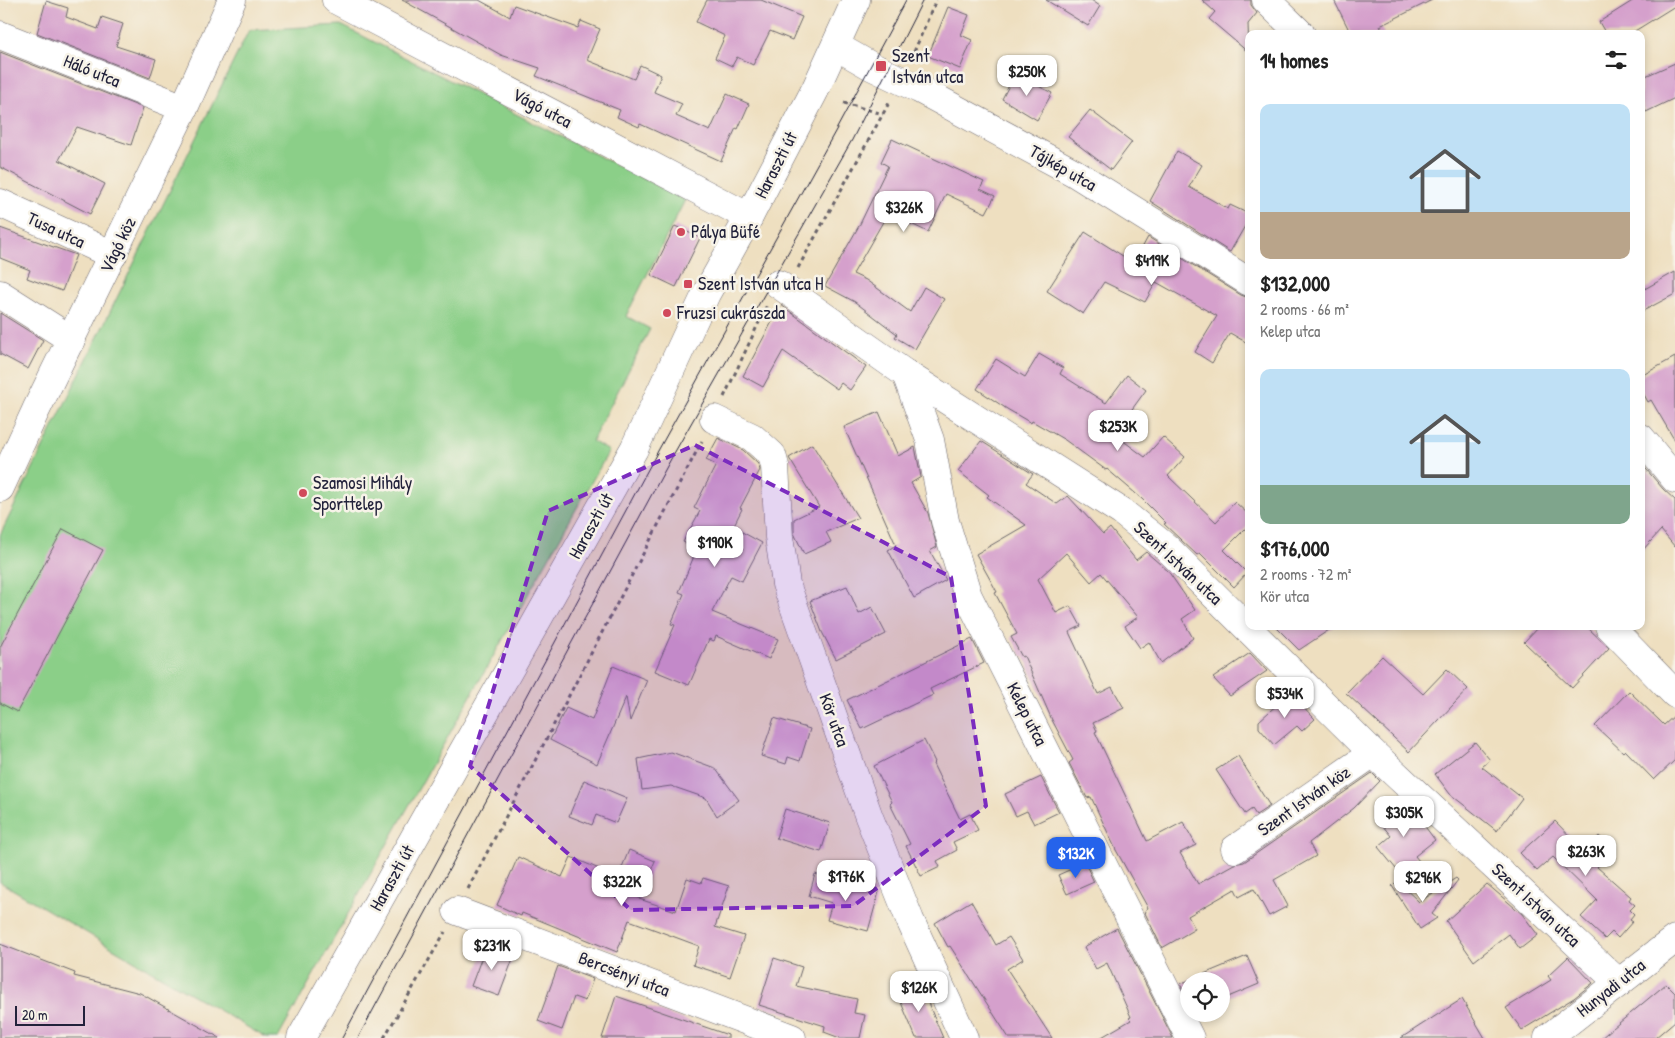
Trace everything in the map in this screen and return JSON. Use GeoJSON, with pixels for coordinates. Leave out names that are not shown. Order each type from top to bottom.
{"type":"FeatureCollection","features":[{"type":"Feature","properties":{"kind":"street","name":"Vágó köz"},"geometry":{"type":"LineString","coordinates":[[0,488],[36,410],[72,340],[184,108],[232,0]]}},
{"type":"Feature","properties":{"kind":"street","name":"Vágó utca"},"geometry":{"type":"LineString","coordinates":[[336,0],[749,217]]}},
{"type":"Feature","properties":{"kind":"street","name":"Haraszti út"},"geometry":{"type":"LineString","coordinates":[[301,1038],[634,449],[706,294],[749,217],[815,90],[856,0]]}},
{"type":"Feature","properties":{"kind":"street"},"geometry":{"type":"LineString","coordinates":[[1266,0],[1297,30]]}},
{"type":"Feature","properties":{"kind":"street","name":"Háló utca"},"geometry":{"type":"LineString","coordinates":[[0,35],[184,108]]}},
{"type":"Feature","properties":{"kind":"street","name":"Tájkép utca"},"geometry":{"type":"LineString","coordinates":[[836,46],[1073,172],[1245,280]]}},
{"type":"Feature","properties":{"kind":"street"},"geometry":{"type":"LineString","coordinates":[[815,90],[841,68],[871,66]]}},
{"type":"Feature","properties":{"kind":"street","name":"Tusa utca"},"geometry":{"type":"LineString","coordinates":[[0,203],[113,255]]}},
{"type":"Feature","properties":{"kind":"street","name":"Szent István utca"},"geometry":{"type":"LineString","coordinates":[[782,287],[906,374],[1122,512],[1167,548],[1245,626]]}},
{"type":"Feature","properties":{"kind":"street"},"geometry":{"type":"LineString","coordinates":[[0,294],[72,340]]}},
{"type":"Feature","properties":{"kind":"street","name":"Kelep utca"},"geometry":{"type":"LineString","coordinates":[[906,374],[930,440],[945,521],[968,596],[1190,1038]]}},
{"type":"Feature","properties":{"kind":"street","name":"Kör utca"},"geometry":{"type":"LineString","coordinates":[[714,419],[752,437],[772,455],[775,466],[779,537],[786,584],[869,817],[910,920],[964,1038]]}},
{"type":"Feature","properties":{"kind":"street"},"geometry":{"type":"LineString","coordinates":[[1645,443],[1675,480]]}},
{"type":"Feature","properties":{"kind":"street","name":"Szent István utca"},"geometry":{"type":"LineString","coordinates":[[1249,630],[1373,753],[1619,983]]}},
{"type":"Feature","properties":{"kind":"street"},"geometry":{"type":"LineString","coordinates":[[1613,630],[1675,694]]}},
{"type":"Feature","properties":{"kind":"street","name":"Szent István köz"},"geometry":{"type":"LineString","coordinates":[[1236,849],[1373,753]]}},
{"type":"Feature","properties":{"kind":"street","name":"Bercsényi utca"},"geometry":{"type":"LineString","coordinates":[[457,911],[792,1038]]}},
{"type":"Feature","properties":{"kind":"street","name":"Hunyadi utca"},"geometry":{"type":"LineString","coordinates":[[1548,1038],[1675,939]]}},
{"type":"Feature","properties":{"kind":"path"},"geometry":{"type":"LineString","coordinates":[[384,1038],[457,911],[782,287],[901,82],[936,0]]}},
{"type":"Feature","properties":{"kind":"path"},"geometry":{"type":"LineString","coordinates":[[844,102],[883,114]]}},
{"type":"Feature","properties":{"kind":"highlighted area"},"geometry":{"type":"Polygon","coordinates":[[[695,445],[951,577],[986,806],[853,906],[631,910],[470,766],[548,511],[695,445]]]}},
{"type":"Feature","properties":{"kind":"green space","name":"Szamosi Mihály Sporttelep"},"geometry":{"type":"Polygon","coordinates":[[[341,25],[685,200],[626,316],[650,329],[592,441],[609,451],[278,1038],[266,1038],[0,882],[0,535],[249,30],[341,25]]]}},
{"type":"Feature","properties":{"kind":"building"},"geometry":{"type":"Polygon","coordinates":[[[402,0],[479,0],[510,17],[514,5],[578,28],[581,21],[600,29],[587,60],[634,79],[640,65],[661,75],[654,92],[682,104],[676,116],[710,131],[727,94],[749,104],[721,161],[640,124],[639,127],[617,117],[620,110],[536,76],[540,68],[501,55],[402,0]]]}},
{"type":"Feature","properties":{"kind":"building"},"geometry":{"type":"Polygon","coordinates":[[[707,0],[761,0],[802,17],[792,40],[770,31],[753,65],[737,57],[732,66],[715,58],[725,36],[696,22],[707,0]]]}},
{"type":"Feature","properties":{"kind":"building"},"geometry":{"type":"Polygon","coordinates":[[[1046,0],[1091,0],[1100,6],[1088,26],[1046,0]]]}},
{"type":"Feature","properties":{"kind":"building"},"geometry":{"type":"Polygon","coordinates":[[[1202,0],[1251,0],[1251,5],[1257,13],[1248,24],[1248,30],[1245,30],[1245,50],[1209,19],[1215,12],[1202,0]]]}},
{"type":"Feature","properties":{"kind":"building"},"geometry":{"type":"Polygon","coordinates":[[[1334,0],[1432,0],[1380,26],[1382,30],[1349,30],[1334,0]]]}},
{"type":"Feature","properties":{"kind":"building"},"geometry":{"type":"Polygon","coordinates":[[[1634,0],[1675,0],[1675,6],[1636,30],[1604,30],[1599,22],[1634,0]]]}},
{"type":"Feature","properties":{"kind":"building"},"geometry":{"type":"Polygon","coordinates":[[[46,1],[68,8],[66,17],[98,29],[102,17],[123,24],[116,46],[156,59],[150,78],[37,33],[46,1]]]}},
{"type":"Feature","properties":{"kind":"building"},"geometry":{"type":"Polygon","coordinates":[[[948,7],[969,15],[961,35],[972,40],[960,69],[928,56],[948,7]]]}},
{"type":"Feature","properties":{"kind":"building"},"geometry":{"type":"Polygon","coordinates":[[[0,52],[143,108],[131,145],[77,127],[59,160],[105,184],[90,214],[0,167],[0,52]]]}},
{"type":"Feature","properties":{"kind":"building"},"geometry":{"type":"Polygon","coordinates":[[[1675,63],[1675,98],[1646,112],[1645,76],[1675,63]]]}},
{"type":"Feature","properties":{"kind":"building"},"geometry":{"type":"Polygon","coordinates":[[[1015,74],[1052,93],[1037,120],[1002,99],[1015,74]]]}},
{"type":"Feature","properties":{"kind":"building"},"geometry":{"type":"Polygon","coordinates":[[[1090,110],[1132,142],[1111,170],[1068,137],[1090,110]]]}},
{"type":"Feature","properties":{"kind":"building"},"geometry":{"type":"Polygon","coordinates":[[[892,139],[984,182],[980,189],[995,196],[986,213],[946,194],[928,232],[888,213],[853,274],[866,280],[910,312],[924,287],[944,299],[915,349],[895,337],[897,334],[855,302],[825,286],[860,224],[888,166],[881,162],[892,139]]]}},
{"type":"Feature","properties":{"kind":"building"},"geometry":{"type":"Polygon","coordinates":[[[1177,151],[1202,165],[1189,187],[1228,209],[1230,205],[1245,212],[1245,226],[1230,252],[1150,201],[1177,151]]]}},
{"type":"Feature","properties":{"kind":"building"},"geometry":{"type":"Polygon","coordinates":[[[675,226],[700,238],[676,287],[651,275],[675,226]]]}},
{"type":"Feature","properties":{"kind":"building"},"geometry":{"type":"Polygon","coordinates":[[[0,228],[76,255],[62,291],[27,278],[30,270],[0,258],[0,228]]]}},
{"type":"Feature","properties":{"kind":"building"},"geometry":{"type":"Polygon","coordinates":[[[1085,232],[1134,263],[1148,237],[1245,296],[1245,342],[1230,333],[1212,363],[1195,352],[1217,316],[1156,282],[1145,302],[1104,282],[1083,314],[1047,291],[1085,232]]]}},
{"type":"Feature","properties":{"kind":"building"},"geometry":{"type":"Polygon","coordinates":[[[1675,272],[1675,294],[1645,310],[1645,289],[1675,272]]]}},
{"type":"Feature","properties":{"kind":"building"},"geometry":{"type":"Polygon","coordinates":[[[781,305],[866,367],[850,390],[841,383],[837,389],[783,351],[763,387],[743,376],[781,305]]]}},
{"type":"Feature","properties":{"kind":"building"},"geometry":{"type":"Polygon","coordinates":[[[0,313],[43,340],[28,369],[0,354],[0,313]]]}},
{"type":"Feature","properties":{"kind":"building"},"geometry":{"type":"Polygon","coordinates":[[[1039,354],[1063,368],[1060,374],[1106,403],[1127,375],[1146,390],[1114,434],[1145,457],[1163,437],[1185,457],[1168,476],[1216,522],[1235,502],[1245,511],[1245,529],[1224,550],[1245,571],[1245,575],[1234,587],[1200,553],[1197,555],[1164,524],[1166,523],[1142,499],[1107,469],[1065,440],[1032,421],[1031,423],[977,389],[996,359],[1025,377],[1039,354]]]}},
{"type":"Feature","properties":{"kind":"building"},"geometry":{"type":"Polygon","coordinates":[[[1675,357],[1675,441],[1651,400],[1648,402],[1645,396],[1645,374],[1675,357]]]}},
{"type":"Feature","properties":{"kind":"building"},"geometry":{"type":"Polygon","coordinates":[[[879,412],[898,456],[915,447],[921,477],[911,483],[928,513],[937,547],[930,551],[946,580],[914,598],[888,550],[896,545],[844,427],[879,412]]]}},
{"type":"Feature","properties":{"kind":"building"},"geometry":{"type":"Polygon","coordinates":[[[718,438],[743,450],[758,464],[760,470],[740,508],[742,509],[733,527],[762,543],[742,581],[731,576],[712,612],[778,639],[769,659],[716,636],[714,641],[709,639],[689,685],[655,671],[675,625],[671,624],[684,594],[679,592],[697,549],[683,542],[700,511],[694,508],[716,465],[706,460],[718,438]]]}},
{"type":"Feature","properties":{"kind":"building"},"geometry":{"type":"Polygon","coordinates":[[[981,441],[1033,474],[1026,483],[1057,504],[1068,496],[1103,534],[1110,528],[1136,560],[1146,552],[1168,571],[1195,610],[1182,619],[1193,638],[1161,663],[1149,642],[1140,648],[1125,626],[1138,617],[1101,573],[1091,582],[1066,553],[1038,579],[1056,613],[1070,606],[1081,626],[1069,632],[1098,694],[1112,687],[1124,708],[1093,723],[1097,731],[1095,732],[1147,841],[1183,822],[1196,845],[1180,853],[1198,884],[1234,864],[1244,862],[1372,773],[1380,781],[1354,808],[1309,843],[1316,856],[1274,880],[1288,906],[1269,916],[1254,889],[1239,897],[1235,889],[1188,916],[1195,929],[1162,948],[1145,913],[1145,910],[1148,908],[1116,850],[1091,797],[1087,798],[1069,763],[1073,760],[1052,720],[1024,656],[1022,657],[1011,637],[1017,634],[976,554],[1026,525],[987,497],[989,495],[958,471],[981,441]]]}},
{"type":"Feature","properties":{"kind":"building"},"geometry":{"type":"Polygon","coordinates":[[[812,444],[858,518],[826,532],[831,542],[804,554],[794,533],[794,519],[819,507],[789,458],[812,444]]]}},
{"type":"Feature","properties":{"kind":"building"},"geometry":{"type":"Polygon","coordinates":[[[1645,468],[1675,500],[1675,547],[1661,530],[1645,548],[1645,468]]]}},
{"type":"Feature","properties":{"kind":"building"},"geometry":{"type":"Polygon","coordinates":[[[63,529],[103,550],[17,712],[0,703],[0,647],[63,529]]]}},
{"type":"Feature","properties":{"kind":"building"},"geometry":{"type":"Polygon","coordinates":[[[847,586],[859,614],[872,607],[886,634],[836,659],[822,632],[810,601],[847,586]]]}},
{"type":"Feature","properties":{"kind":"building"},"geometry":{"type":"Polygon","coordinates":[[[1279,630],[1329,630],[1299,650],[1279,630]]]}},
{"type":"Feature","properties":{"kind":"building"},"geometry":{"type":"Polygon","coordinates":[[[1535,630],[1590,630],[1609,648],[1572,688],[1524,642],[1535,630]]]}},
{"type":"Feature","properties":{"kind":"building"},"geometry":{"type":"Polygon","coordinates":[[[972,639],[984,663],[930,689],[933,695],[862,729],[847,700],[972,639]]]}},
{"type":"Feature","properties":{"kind":"building"},"geometry":{"type":"Polygon","coordinates":[[[1250,653],[1267,671],[1230,696],[1213,678],[1250,653]]]}},
{"type":"Feature","properties":{"kind":"building"},"geometry":{"type":"Polygon","coordinates":[[[1382,656],[1423,694],[1447,669],[1468,689],[1409,752],[1346,693],[1382,656]]]}},
{"type":"Feature","properties":{"kind":"building"},"geometry":{"type":"Polygon","coordinates":[[[613,666],[647,680],[630,721],[626,697],[597,764],[550,740],[566,708],[592,720],[613,666]]]}},
{"type":"Feature","properties":{"kind":"building"},"geometry":{"type":"Polygon","coordinates":[[[1629,691],[1664,725],[1675,715],[1675,760],[1654,780],[1625,750],[1623,752],[1595,726],[1629,691]]]}},
{"type":"Feature","properties":{"kind":"building"},"geometry":{"type":"Polygon","coordinates":[[[1290,693],[1315,719],[1302,731],[1297,726],[1274,745],[1259,728],[1259,721],[1290,693]]]}},
{"type":"Feature","properties":{"kind":"building"},"geometry":{"type":"Polygon","coordinates":[[[774,718],[810,729],[800,761],[788,757],[786,764],[761,756],[774,718]]]}},
{"type":"Feature","properties":{"kind":"building"},"geometry":{"type":"Polygon","coordinates":[[[924,740],[935,762],[933,764],[960,819],[970,814],[978,830],[953,842],[957,850],[937,861],[940,867],[921,876],[906,846],[910,844],[874,766],[924,740]]]}},
{"type":"Feature","properties":{"kind":"building"},"geometry":{"type":"Polygon","coordinates":[[[1475,742],[1490,760],[1482,767],[1522,798],[1497,831],[1450,794],[1435,774],[1475,742]]]}},
{"type":"Feature","properties":{"kind":"building"},"geometry":{"type":"Polygon","coordinates":[[[671,752],[715,768],[739,800],[717,816],[706,798],[671,786],[642,790],[638,759],[671,752]]]}},
{"type":"Feature","properties":{"kind":"building"},"geometry":{"type":"Polygon","coordinates":[[[1238,756],[1270,806],[1256,815],[1252,809],[1245,814],[1216,770],[1238,756]]]}},
{"type":"Feature","properties":{"kind":"building"},"geometry":{"type":"Polygon","coordinates":[[[1041,777],[1059,812],[1034,824],[1027,811],[1016,816],[1005,794],[1041,777]]]}},
{"type":"Feature","properties":{"kind":"building"},"geometry":{"type":"Polygon","coordinates":[[[584,780],[627,798],[616,823],[596,815],[592,825],[569,816],[584,780]]]}},
{"type":"Feature","properties":{"kind":"building"},"geometry":{"type":"Polygon","coordinates":[[[1400,802],[1413,819],[1417,816],[1435,840],[1415,856],[1419,861],[1401,875],[1378,847],[1391,836],[1378,820],[1400,802]]]}},
{"type":"Feature","properties":{"kind":"building"},"geometry":{"type":"Polygon","coordinates":[[[785,809],[830,823],[821,852],[776,838],[785,809]]]}},
{"type":"Feature","properties":{"kind":"building"},"geometry":{"type":"Polygon","coordinates":[[[1555,821],[1584,851],[1599,836],[1614,850],[1597,867],[1631,897],[1629,900],[1635,905],[1630,910],[1634,914],[1630,919],[1633,921],[1618,938],[1612,932],[1605,939],[1581,917],[1597,900],[1553,857],[1537,871],[1520,853],[1555,821]]]}},
{"type":"Feature","properties":{"kind":"building"},"geometry":{"type":"Polygon","coordinates":[[[629,850],[655,861],[639,899],[676,911],[687,878],[701,883],[703,878],[729,886],[715,927],[744,936],[730,977],[693,965],[699,946],[629,920],[617,952],[522,913],[521,916],[497,905],[518,857],[562,877],[571,857],[618,877],[629,850]]]}},
{"type":"Feature","properties":{"kind":"building"},"geometry":{"type":"Polygon","coordinates":[[[1085,863],[1094,882],[1067,894],[1058,875],[1085,863]]]}},
{"type":"Feature","properties":{"kind":"building"},"geometry":{"type":"Polygon","coordinates":[[[815,874],[879,892],[868,931],[827,920],[832,903],[809,896],[815,874]]]}},
{"type":"Feature","properties":{"kind":"building"},"geometry":{"type":"Polygon","coordinates":[[[1456,878],[1458,880],[1432,914],[1437,918],[1420,929],[1392,886],[1397,881],[1419,902],[1456,878]]]}},
{"type":"Feature","properties":{"kind":"building"},"geometry":{"type":"Polygon","coordinates":[[[1487,884],[1522,914],[1538,935],[1520,949],[1509,934],[1474,961],[1446,921],[1487,884]]]}},
{"type":"Feature","properties":{"kind":"building"},"geometry":{"type":"Polygon","coordinates":[[[971,901],[996,945],[1009,937],[1023,959],[1007,969],[1052,1038],[1009,1038],[950,946],[948,947],[935,923],[971,901]]]}},
{"type":"Feature","properties":{"kind":"building"},"geometry":{"type":"Polygon","coordinates":[[[1117,928],[1173,1038],[1100,1038],[1131,1020],[1129,1018],[1131,1017],[1107,963],[1096,969],[1084,947],[1117,928]]]}},
{"type":"Feature","properties":{"kind":"building"},"geometry":{"type":"Polygon","coordinates":[[[0,944],[75,973],[74,976],[140,993],[220,1038],[0,1038],[0,944]]]}},
{"type":"Feature","properties":{"kind":"building"},"geometry":{"type":"Polygon","coordinates":[[[486,946],[514,956],[499,996],[471,986],[486,946]]]}},
{"type":"Feature","properties":{"kind":"building"},"geometry":{"type":"Polygon","coordinates":[[[1247,956],[1259,984],[1230,996],[1230,972],[1209,972],[1247,956]]]}},
{"type":"Feature","properties":{"kind":"building"},"geometry":{"type":"Polygon","coordinates":[[[1568,957],[1593,983],[1574,998],[1522,1030],[1506,1008],[1551,980],[1548,976],[1568,957]]]}},
{"type":"Feature","properties":{"kind":"building"},"geometry":{"type":"Polygon","coordinates":[[[774,958],[802,967],[796,986],[857,999],[854,1013],[865,1015],[860,1038],[840,1038],[824,1032],[825,1026],[759,1005],[774,958]]]}},
{"type":"Feature","properties":{"kind":"building"},"geometry":{"type":"Polygon","coordinates":[[[558,966],[593,979],[585,1001],[574,997],[562,1030],[538,1021],[558,966]]]}},
{"type":"Feature","properties":{"kind":"building"},"geometry":{"type":"Polygon","coordinates":[[[920,984],[943,1038],[916,1038],[897,993],[920,984]]]}},
{"type":"Feature","properties":{"kind":"building"},"geometry":{"type":"Polygon","coordinates":[[[1666,984],[1675,993],[1675,1021],[1655,1038],[1601,1038],[1666,984]]]}},
{"type":"Feature","properties":{"kind":"building"},"geometry":{"type":"Polygon","coordinates":[[[616,996],[728,1035],[728,1038],[602,1038],[616,996]]]}},
{"type":"Feature","properties":{"kind":"building"},"geometry":{"type":"Polygon","coordinates":[[[1462,999],[1485,1038],[1401,1038],[1462,999]]]}},
{"type":"Feature","properties":{"kind":"tram line"},"geometry":{"type":"LineString","coordinates":[[342,1038],[659,449],[906,0]]}},
{"type":"Feature","properties":{"kind":"tram line"},"geometry":{"type":"LineString","coordinates":[[358,1038],[672,457],[852,140],[923,0]]}},
{"type":"Feature","properties":{"kind":"place","name":"Szent István utca"},"geometry":{"type":"Point","coordinates":[881,66]}},
{"type":"Feature","properties":{"kind":"place","name":"Pálya Büfé"},"geometry":{"type":"Point","coordinates":[681,232]}},
{"type":"Feature","properties":{"kind":"place","name":"Szent István utca H"},"geometry":{"type":"Point","coordinates":[688,284]}},
{"type":"Feature","properties":{"kind":"place","name":"Fruzsi cukrászda"},"geometry":{"type":"Point","coordinates":[667,313]}},
{"type":"Feature","properties":{"kind":"place","name":"Szamosi Mihály Sporttelep"},"geometry":{"type":"Point","coordinates":[303,493]}}]}
